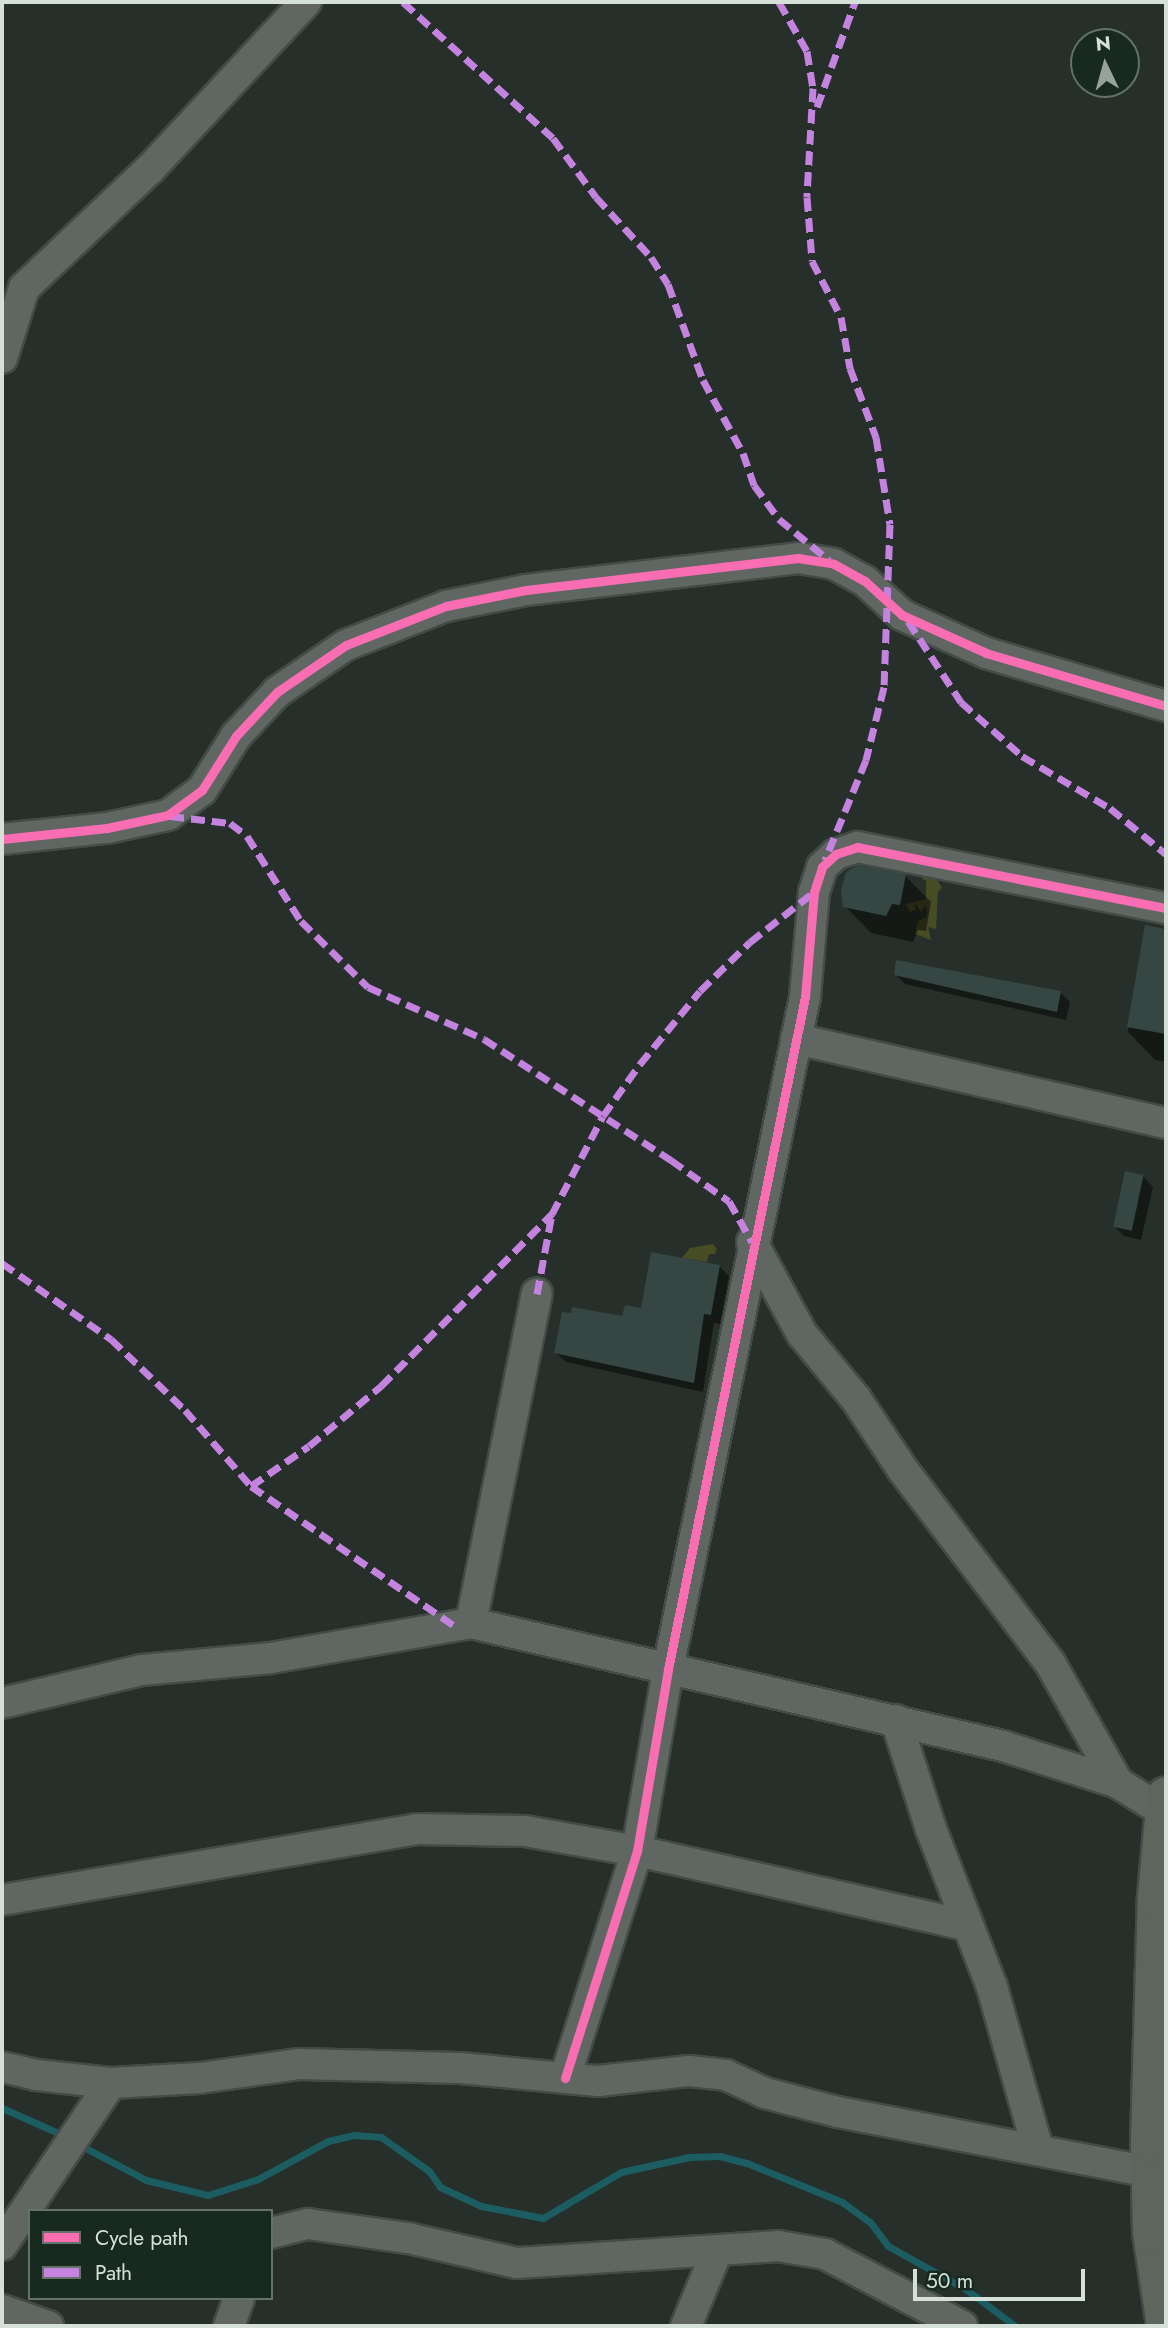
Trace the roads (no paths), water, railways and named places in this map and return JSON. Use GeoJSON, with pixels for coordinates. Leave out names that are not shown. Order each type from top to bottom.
{"type":"FeatureCollection","features":[{"type":"Feature","properties":{"kind":"highway"},"geometry":{"type":"LineString","coordinates":[[1165,1807],[1160,2014],[1151,2172],[1152,2232],[1166,2326]]}},
{"type":"Feature","properties":{"kind":"street"},"geometry":{"type":"LineString","coordinates":[[2,358],[23,288],[150,169],[306,2]]}},
{"type":"Feature","properties":{"kind":"street"},"geometry":{"type":"LineString","coordinates":[[2,839],[107,828],[168,816],[202,790],[236,736],[277,692],[346,645],[446,606],[526,590],[798,558],[834,564],[865,581],[902,615],[986,653],[1166,706]]}},
{"type":"Feature","properties":{"kind":"street"},"geometry":{"type":"LineString","coordinates":[[2,822],[53,816],[168,816]]}},
{"type":"Feature","properties":{"kind":"street"},"geometry":{"type":"LineString","coordinates":[[565,2078],[637,1851],[668,1669],[752,1242],[796,1039],[814,892],[822,867],[836,854],[857,847],[1166,908]]}},
{"type":"Feature","properties":{"kind":"street"},"geometry":{"type":"LineString","coordinates":[[796,1039],[1166,1123]]}},
{"type":"Feature","properties":{"kind":"street"},"geometry":{"type":"LineString","coordinates":[[752,1242],[802,1334],[856,1399],[903,1470],[1050,1663],[1118,1783]]}},
{"type":"Feature","properties":{"kind":"street"},"geometry":{"type":"LineString","coordinates":[[471,1623],[537,1294]]}},
{"type":"Feature","properties":{"kind":"street"},"geometry":{"type":"LineString","coordinates":[[2,1703],[142,1670],[271,1658],[471,1623],[1003,1746],[1118,1783],[1165,1807]]}},
{"type":"Feature","properties":{"kind":"street"},"geometry":{"type":"LineString","coordinates":[[895,1720],[1016,2060],[1038,2150]]}},
{"type":"Feature","properties":{"kind":"street"},"geometry":{"type":"LineString","coordinates":[[2,1900],[416,1829],[525,1830],[637,1851],[966,1925]]}},
{"type":"Feature","properties":{"kind":"street"},"geometry":{"type":"LineString","coordinates":[[2,2067],[36,2075],[111,2083],[201,2078],[298,2064],[460,2068],[597,2081],[689,2071],[726,2075],[765,2093],[838,2112],[1151,2172]]}},
{"type":"Feature","properties":{"kind":"street"},"geometry":{"type":"LineString","coordinates":[[2,2245],[111,2083]]}},
{"type":"Feature","properties":{"kind":"street"},"geometry":{"type":"LineString","coordinates":[[273,2233],[308,2224],[408,2238],[517,2263],[778,2246],[825,2254],[961,2326]]}},
{"type":"Feature","properties":{"kind":"street"},"geometry":{"type":"LineString","coordinates":[[686,2326],[717,2251]]}},
{"type":"Feature","properties":{"kind":"street"},"geometry":{"type":"LineString","coordinates":[[229,2326],[238,2300]]}},
{"type":"Feature","properties":{"kind":"street"},"geometry":{"type":"LineString","coordinates":[[2,2310],[48,2326]]}},
{"type":"Feature","properties":{"kind":"waterway"},"geometry":{"type":"LineString","coordinates":[[2,2108],[65,2136]]}},
{"type":"Feature","properties":{"kind":"waterway"},"geometry":{"type":"LineString","coordinates":[[78,2144],[146,2180],[208,2195],[258,2179],[328,2141],[354,2135],[381,2137],[429,2171],[440,2187],[481,2206],[543,2218],[621,2172],[689,2157],[720,2156],[747,2163],[842,2202],[870,2222],[888,2246],[967,2290],[1015,2326]]}}]}
